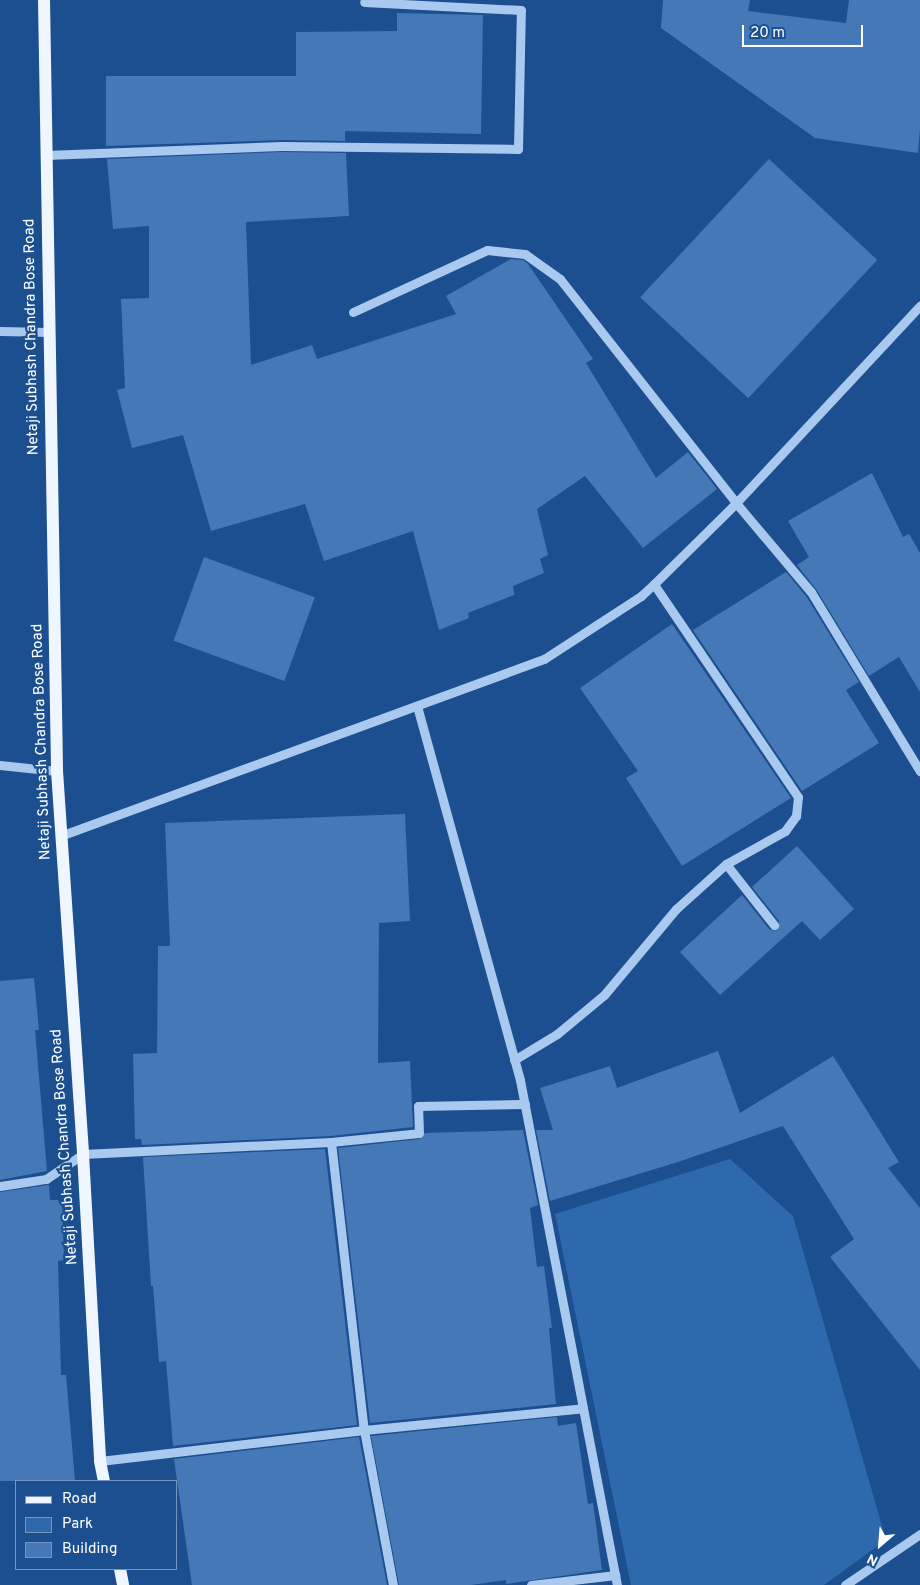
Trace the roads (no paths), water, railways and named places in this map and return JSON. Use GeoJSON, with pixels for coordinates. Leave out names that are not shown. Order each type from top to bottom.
{"type":"FeatureCollection","features":[{"type":"Feature","properties":{"kind":"main road","name":"Netaji Subhash Chandra Bose Road"},"geometry":{"type":"LineString","coordinates":[[44,0],[48,332],[57,771],[83,1154],[100,1461],[104,1480]]}},
{"type":"Feature","properties":{"kind":"main road"},"geometry":{"type":"LineString","coordinates":[[120,1570],[123,1585]]}},
{"type":"Feature","properties":{"kind":"street"},"geometry":{"type":"LineString","coordinates":[[46,155],[282,146],[518,149],[521,10],[364,2]]}},
{"type":"Feature","properties":{"kind":"street"},"geometry":{"type":"LineString","coordinates":[[353,312],[487,250],[525,254],[560,279],[736,503],[811,592],[920,771]]}},
{"type":"Feature","properties":{"kind":"street"},"geometry":{"type":"LineString","coordinates":[[60,836],[544,659],[641,596],[654,584],[736,503],[920,306]]}},
{"type":"Feature","properties":{"kind":"street"},"geometry":{"type":"LineString","coordinates":[[0,331],[48,332]]}},
{"type":"Feature","properties":{"kind":"street"},"geometry":{"type":"LineString","coordinates":[[514,1060],[557,1034],[604,995],[676,909],[726,864],[785,831],[796,816],[798,797],[654,584]]}},
{"type":"Feature","properties":{"kind":"street"},"geometry":{"type":"LineString","coordinates":[[417,706],[514,1060],[618,1585]]}},
{"type":"Feature","properties":{"kind":"street"},"geometry":{"type":"LineString","coordinates":[[0,765],[57,771]]}},
{"type":"Feature","properties":{"kind":"street"},"geometry":{"type":"LineString","coordinates":[[726,864],[774,925]]}},
{"type":"Feature","properties":{"kind":"street"},"geometry":{"type":"LineString","coordinates":[[0,1186],[46,1179],[83,1154],[331,1142],[420,1133],[418,1106],[524,1104]]}},
{"type":"Feature","properties":{"kind":"street"},"geometry":{"type":"LineString","coordinates":[[331,1142],[364,1430],[393,1585]]}},
{"type":"Feature","properties":{"kind":"street"},"geometry":{"type":"LineString","coordinates":[[100,1461],[364,1430],[584,1408]]}},
{"type":"Feature","properties":{"kind":"street"},"geometry":{"type":"LineString","coordinates":[[845,1585],[920,1534]]}},
{"type":"Feature","properties":{"kind":"street"},"geometry":{"type":"LineString","coordinates":[[531,1585],[616,1575]]}}]}
